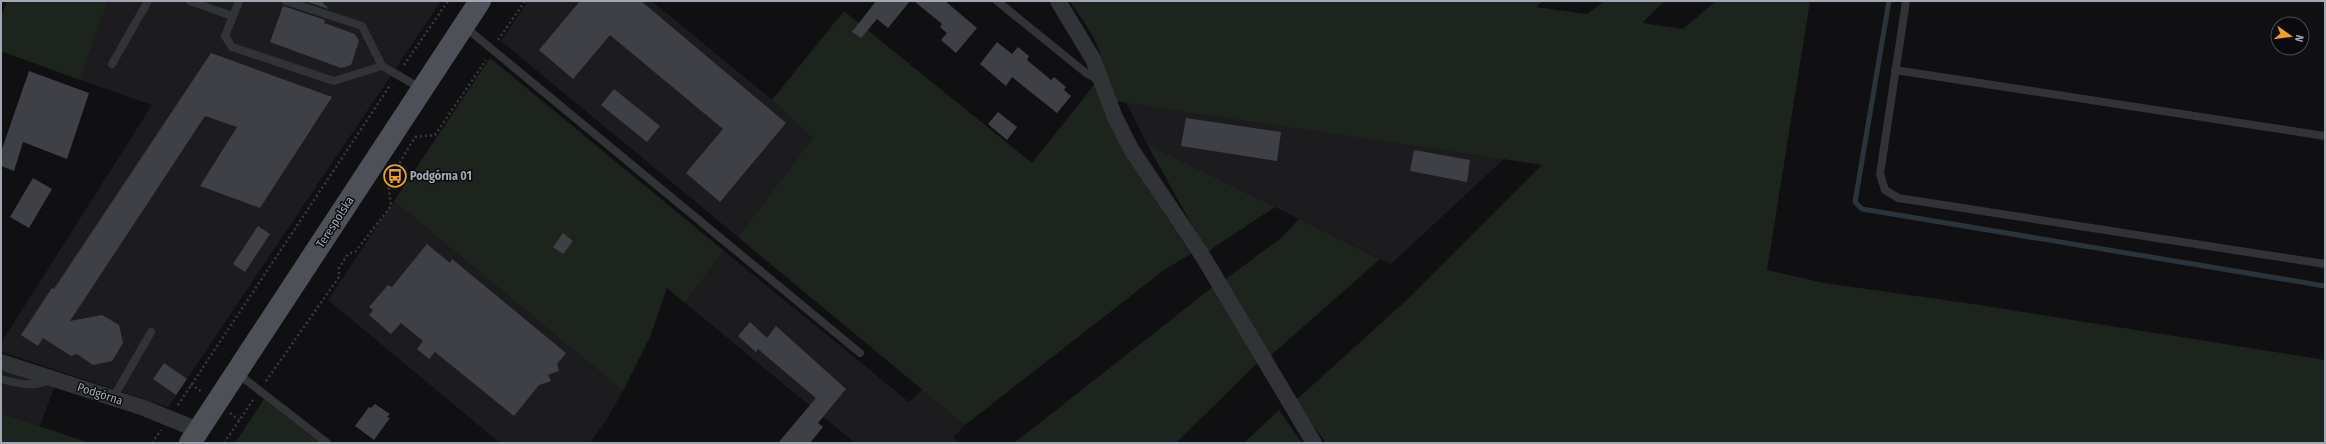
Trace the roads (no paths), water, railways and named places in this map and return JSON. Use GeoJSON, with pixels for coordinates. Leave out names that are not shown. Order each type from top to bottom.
{"type":"FeatureCollection","features":[{"type":"Feature","properties":{"kind":"main road","name":"Terespolska"},"geometry":{"type":"LineString","coordinates":[[194,436],[480,1]]}},
{"type":"Feature","properties":{"kind":"street"},"geometry":{"type":"LineString","coordinates":[[1058,1],[1093,58],[1114,115],[1131,149],[1202,255],[1314,443]]}},
{"type":"Feature","properties":{"kind":"street","name":"Podgórna"},"geometry":{"type":"LineString","coordinates":[[1,362],[113,398],[169,418],[194,436]]}},
{"type":"Feature","properties":{"kind":"lane"},"geometry":{"type":"LineString","coordinates":[[112,64],[148,1]]}},
{"type":"Feature","properties":{"kind":"lane"},"geometry":{"type":"LineString","coordinates":[[190,1],[232,16]]}},
{"type":"Feature","properties":{"kind":"lane"},"geometry":{"type":"LineString","coordinates":[[239,1],[225,36],[232,47],[334,81],[382,66]]}},
{"type":"Feature","properties":{"kind":"lane"},"geometry":{"type":"LineString","coordinates":[[286,1],[362,26],[382,66],[422,90]]}},
{"type":"Feature","properties":{"kind":"lane"},"geometry":{"type":"LineString","coordinates":[[997,1],[1086,73],[1103,83]]}},
{"type":"Feature","properties":{"kind":"lane"},"geometry":{"type":"LineString","coordinates":[[1906,1],[1880,174],[1885,190],[1898,198],[2325,264]]}},
{"type":"Feature","properties":{"kind":"lane"},"geometry":{"type":"LineString","coordinates":[[464,26],[860,353]]}},
{"type":"Feature","properties":{"kind":"lane"},"geometry":{"type":"LineString","coordinates":[[1895,70],[2325,136]]}},
{"type":"Feature","properties":{"kind":"lane"},"geometry":{"type":"LineString","coordinates":[[113,398],[151,332]]}},
{"type":"Feature","properties":{"kind":"lane"},"geometry":{"type":"LineString","coordinates":[[236,372],[327,443]]}},
{"type":"Feature","properties":{"kind":"lane"},"geometry":{"type":"LineString","coordinates":[[1,379],[23,385],[42,384],[53,378]]}},
{"type":"Feature","properties":{"kind":"waterway"},"geometry":{"type":"LineString","coordinates":[[1889,1],[1855,202],[1862,209],[2325,286]]}},
{"type":"Feature","properties":{"kind":"place","name":"Podgórna 01"},"geometry":{"type":"Point","coordinates":[395,176]}}]}
